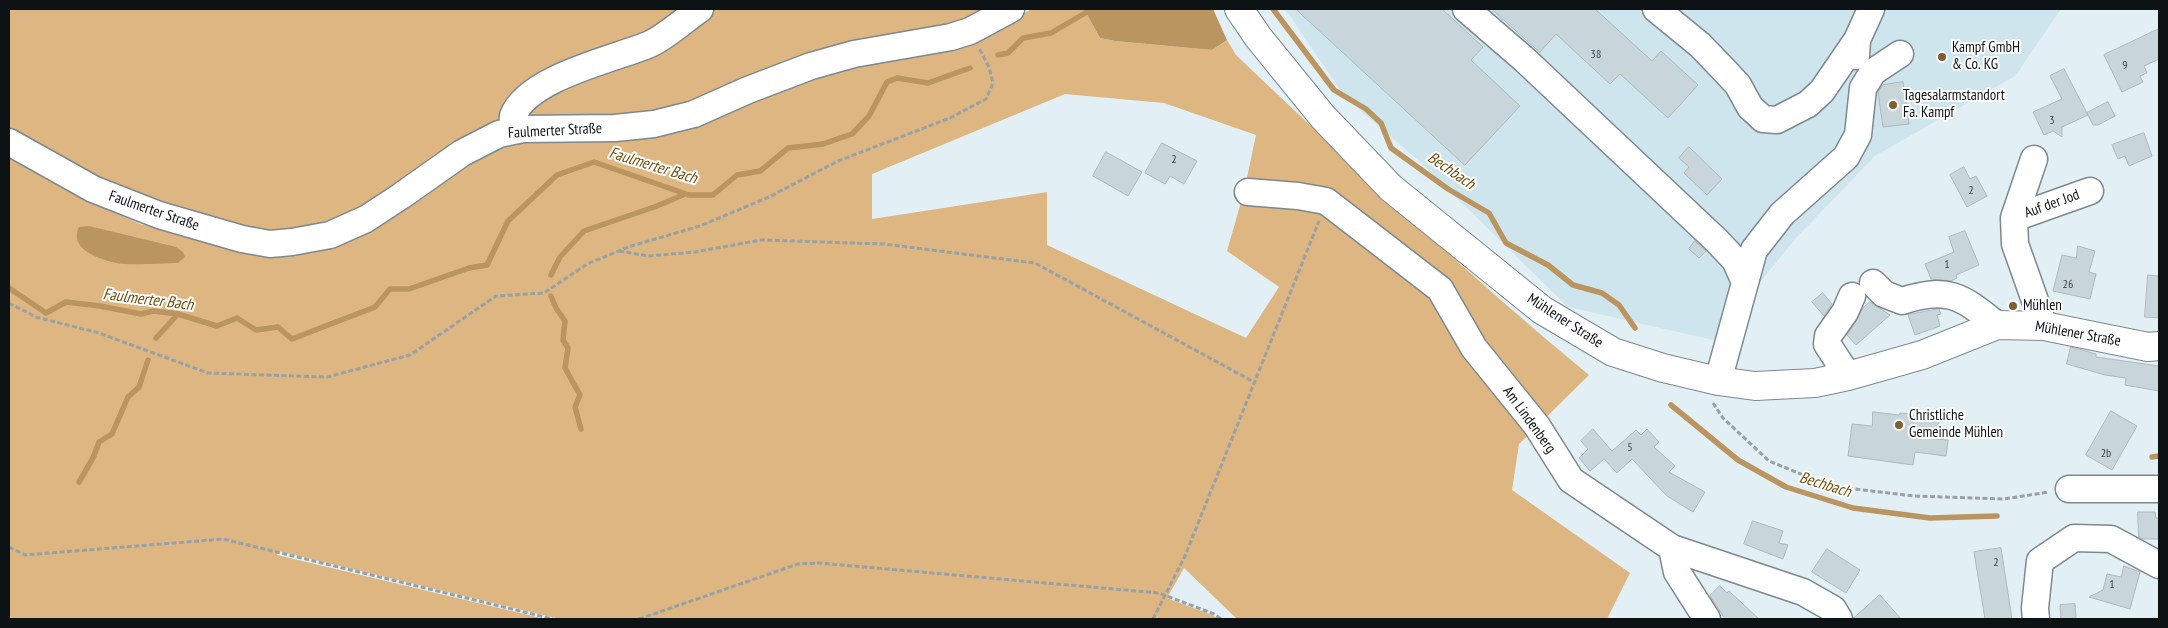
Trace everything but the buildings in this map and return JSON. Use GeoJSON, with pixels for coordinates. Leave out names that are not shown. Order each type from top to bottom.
{"type":"FeatureCollection","features":[{"type":"Feature","properties":{"kind":"main road","name":"Mühlener Straße"},"geometry":{"type":"LineString","coordinates":[[1239,9],[1258,37],[1323,117],[1391,188],[1542,310],[1614,352],[1663,368],[1718,381],[1755,386],[1815,383],[1848,376],[1922,355],[1997,325],[2044,326],[2148,347],[2159,346]]}},
{"type":"Feature","properties":{"kind":"street"},"geometry":{"type":"LineString","coordinates":[[513,131],[512,117],[519,107],[533,94],[563,74],[651,43],[700,9]]}},
{"type":"Feature","properties":{"kind":"street","name":"Faulmerter Straße"},"geometry":{"type":"LineString","coordinates":[[9,142],[93,189],[159,215],[242,239],[270,244],[310,239],[348,228],[401,196],[462,153],[499,134],[522,129],[615,128],[654,124],[694,114],[748,90],[811,66],[854,54],[951,37],[970,31],[1011,9]]}},
{"type":"Feature","properties":{"kind":"street"},"geometry":{"type":"LineString","coordinates":[[1466,9],[1525,60],[1716,240],[1735,260],[1745,282]]}},
{"type":"Feature","properties":{"kind":"street"},"geometry":{"type":"LineString","coordinates":[[1656,9],[1700,46],[1726,72],[1738,85],[1750,107],[1763,119],[1777,120],[1808,104],[1822,91],[1857,40],[1871,9]]}},
{"type":"Feature","properties":{"kind":"street"},"geometry":{"type":"LineString","coordinates":[[1718,381],[1754,250],[1782,214],[1846,157],[1858,135],[1863,88],[1856,62],[1857,40]]}},
{"type":"Feature","properties":{"kind":"street"},"geometry":{"type":"LineString","coordinates":[[1863,88],[1873,72],[1900,54]]}},
{"type":"Feature","properties":{"kind":"street","name":"Auf der Jod"},"geometry":{"type":"LineString","coordinates":[[2034,159],[2014,218],[2015,244],[2044,326]]}},
{"type":"Feature","properties":{"kind":"street","name":"Auf der Jod"},"geometry":{"type":"LineString","coordinates":[[2014,218],[2090,191]]}},
{"type":"Feature","properties":{"kind":"street","name":"Am Lindenberg"},"geometry":{"type":"LineString","coordinates":[[1248,192],[1298,196],[1326,202],[1440,289],[1474,348],[1537,426],[1571,480],[1672,548],[1803,592],[1832,609],[1839,619]]}},
{"type":"Feature","properties":{"kind":"street"},"geometry":{"type":"LineString","coordinates":[[1848,376],[1827,344],[1828,336],[1863,290],[1884,294],[1902,301],[1941,293],[1970,303],[1997,325]]}},
{"type":"Feature","properties":{"kind":"street"},"geometry":{"type":"LineString","coordinates":[[2069,489],[2159,489]]}},
{"type":"Feature","properties":{"kind":"street"},"geometry":{"type":"LineString","coordinates":[[2036,619],[2035,608],[2040,561],[2074,538],[2111,539],[2159,565]]}},
{"type":"Feature","properties":{"kind":"street"},"geometry":{"type":"LineString","coordinates":[[1672,548],[1677,572],[1707,619]]}},
{"type":"Feature","properties":{"kind":"path"},"geometry":{"type":"LineString","coordinates":[[9,303],[36,317],[99,333],[208,373],[327,378],[410,355],[496,296],[544,294],[586,264],[618,251],[700,226],[769,197],[838,161],[950,118],[986,99],[993,83],[989,67],[970,31]]}},
{"type":"Feature","properties":{"kind":"path"},"geometry":{"type":"LineString","coordinates":[[1153,619],[1185,556],[1326,202]]}},
{"type":"Feature","properties":{"kind":"path"},"geometry":{"type":"LineString","coordinates":[[618,251],[648,256],[696,252],[762,240],[884,244],[1035,263],[1254,382]]}},
{"type":"Feature","properties":{"kind":"path"},"geometry":{"type":"LineString","coordinates":[[9,548],[25,555],[223,540],[553,619]]}},
{"type":"Feature","properties":{"kind":"path"},"geometry":{"type":"LineString","coordinates":[[639,619],[798,564],[819,563],[1159,593],[1214,614],[1221,619]]}},
{"type":"Feature","properties":{"kind":"shaded area"},"geometry":{"type":"Polygon","coordinates":[[[9,9],[989,9],[960,26],[659,113],[535,122],[391,196],[285,239],[125,196],[9,135],[9,9]]]}},
{"type":"Feature","properties":{"kind":"shaded area"},"geometry":{"type":"Polygon","coordinates":[[[1031,9],[1084,9],[1100,38],[1212,50],[1227,40],[1236,55],[1322,137],[1498,298],[1589,375],[1519,444],[1512,490],[1630,573],[1607,619],[1237,619],[1184,568],[1167,598],[1218,619],[1157,619],[1158,615],[1156,619],[560,619],[278,551],[277,555],[545,619],[9,619],[9,152],[95,203],[140,224],[216,244],[270,253],[466,165],[497,149],[852,66],[949,47],[993,34],[1031,9]],[[1065,94],[872,174],[872,219],[1047,192],[1047,245],[1246,338],[1279,287],[1227,251],[1244,192],[1256,135],[1164,103],[1065,94]]]}},
{"type":"Feature","properties":{"kind":"shaded area"},"geometry":{"type":"Polygon","coordinates":[[[1084,9],[1213,9],[1227,40],[1212,50],[1100,38],[1084,9]]]}},
{"type":"Feature","properties":{"kind":"shaded area","name":"Kampf GmbH & Co. KG"},"geometry":{"type":"Polygon","coordinates":[[[1285,9],[2061,9],[2015,76],[1875,156],[1796,238],[1713,340],[1568,307],[1419,161],[1345,97],[1285,9]]]}},
{"type":"Feature","properties":{"kind":"shaded area"},"geometry":{"type":"Polygon","coordinates":[[[89,226],[176,247],[183,252],[185,257],[178,263],[138,264],[123,264],[102,259],[87,252],[78,241],[79,227],[89,226]]]}},
{"type":"Feature","properties":{"kind":"waterway","name":"Faulmerter Bach"},"geometry":{"type":"LineString","coordinates":[[998,55],[1008,53],[1023,38],[1051,33],[1092,9]]}},
{"type":"Feature","properties":{"kind":"waterway","name":"Bechbach"},"geometry":{"type":"LineString","coordinates":[[1273,9],[1334,90],[1366,109],[1381,123],[1391,148],[1448,189],[1489,213],[1506,243],[1548,265],[1573,285],[1602,293],[1619,305],[1635,328]]}},
{"type":"Feature","properties":{"kind":"waterway","name":"Faulmerter Bach"},"geometry":{"type":"LineString","coordinates":[[9,288],[46,313],[66,302],[141,314],[153,311],[178,314],[217,326],[237,318],[256,330],[278,327],[292,339],[375,307],[390,289],[409,289],[469,268],[487,265],[508,221],[557,175],[594,162],[689,195],[713,195],[737,175],[760,171],[788,148],[823,144],[852,134],[869,116],[887,82],[897,78],[928,83],[970,68]]}},
{"type":"Feature","properties":{"kind":"waterway"},"geometry":{"type":"LineString","coordinates":[[551,275],[560,257],[584,231],[657,206],[685,194]]}},
{"type":"Feature","properties":{"kind":"waterway"},"geometry":{"type":"LineString","coordinates":[[551,296],[556,308],[565,321],[563,340],[568,348],[565,368],[580,395],[575,407],[581,429]]}},
{"type":"Feature","properties":{"kind":"waterway"},"geometry":{"type":"LineString","coordinates":[[156,338],[178,314]]}},
{"type":"Feature","properties":{"kind":"waterway"},"geometry":{"type":"LineString","coordinates":[[79,482],[93,458],[99,442],[112,434],[128,397],[139,387],[148,360]]}},
{"type":"Feature","properties":{"kind":"waterway","name":"Bechbach"},"geometry":{"type":"LineString","coordinates":[[1671,405],[1738,460],[1786,487],[1853,508],[1930,518],[1997,516]]}},
{"type":"Feature","properties":{"kind":"waterway","name":"Bechbach"},"geometry":{"type":"LineString","coordinates":[[2152,457],[2159,456]]}},
{"type":"Feature","properties":{"kind":"place","name":"Kampf GmbH & Co. KG"},"geometry":{"type":"Point","coordinates":[1942,57]}},
{"type":"Feature","properties":{"kind":"place","name":"Tagesalarmstandort Fa. Kampf"},"geometry":{"type":"Point","coordinates":[1893,105]}},
{"type":"Feature","properties":{"kind":"place","name":"Mühlen"},"geometry":{"type":"Point","coordinates":[2013,306]}},
{"type":"Feature","properties":{"kind":"place","name":"Christliche Gemeinde Mühlen"},"geometry":{"type":"Point","coordinates":[1899,425]}}]}
